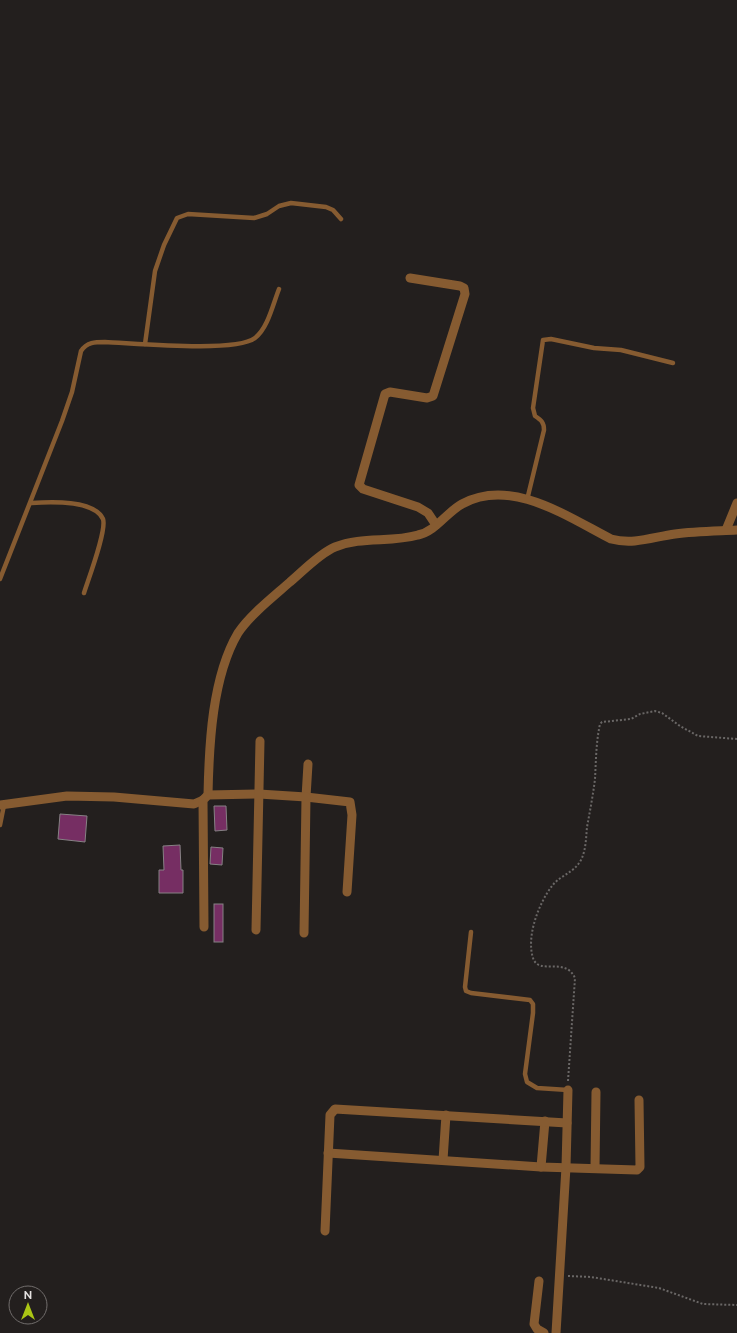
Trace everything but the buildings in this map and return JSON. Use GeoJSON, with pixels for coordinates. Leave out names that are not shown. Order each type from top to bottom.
{"type":"FeatureCollection","features":[{"type":"Feature","properties":{"kind":"street"},"geometry":{"type":"LineString","coordinates":[[410,278],[460,286],[464,288],[465,294],[432,396],[427,398],[390,392],[384,394],[360,485],[363,489],[418,506],[428,513],[436,525]]}},
{"type":"Feature","properties":{"kind":"street"},"geometry":{"type":"LineString","coordinates":[[204,927],[206,798],[212,725],[226,663],[239,633],[262,607],[305,569],[333,548],[353,540],[402,540],[421,534],[436,525],[461,504],[476,499],[509,496],[542,504],[611,539],[622,542],[648,540],[675,534],[737,530]]}},
{"type":"Feature","properties":{"kind":"street"},"geometry":{"type":"LineString","coordinates":[[726,530],[737,503]]}},
{"type":"Feature","properties":{"kind":"street"},"geometry":{"type":"LineString","coordinates":[[256,930],[260,741]]}},
{"type":"Feature","properties":{"kind":"street"},"geometry":{"type":"LineString","coordinates":[[304,933],[306,797],[308,764]]}},
{"type":"Feature","properties":{"kind":"street"},"geometry":{"type":"LineString","coordinates":[[2,805],[68,796],[114,797],[194,804],[206,798],[259,794],[350,802],[352,815],[347,892]]}},
{"type":"Feature","properties":{"kind":"street"},"geometry":{"type":"LineString","coordinates":[[556,1333],[566,1167],[568,1090]]}},
{"type":"Feature","properties":{"kind":"street"},"geometry":{"type":"LineString","coordinates":[[595,1168],[596,1092]]}},
{"type":"Feature","properties":{"kind":"street"},"geometry":{"type":"LineString","coordinates":[[328,1153],[541,1167],[639,1169],[639,1100]]}},
{"type":"Feature","properties":{"kind":"street"},"geometry":{"type":"LineString","coordinates":[[325,1230],[330,1115],[335,1109],[567,1123]]}},
{"type":"Feature","properties":{"kind":"street"},"geometry":{"type":"LineString","coordinates":[[443,1160],[446,1115]]}},
{"type":"Feature","properties":{"kind":"street"},"geometry":{"type":"LineString","coordinates":[[541,1167],[545,1121]]}},
{"type":"Feature","properties":{"kind":"street"},"geometry":{"type":"LineString","coordinates":[[539,1281],[534,1324],[537,1329],[544,1333]]}},
{"type":"Feature","properties":{"kind":"lane"},"geometry":{"type":"LineString","coordinates":[[145,344],[156,265],[164,244],[177,218],[181,215],[188,214],[254,218],[267,214],[279,206],[291,203],[326,207],[333,210],[341,219]]}},
{"type":"Feature","properties":{"kind":"lane"},"geometry":{"type":"LineString","coordinates":[[0,579],[31,503],[72,392],[81,351],[84,346],[92,342],[197,346],[228,345],[248,342],[260,333],[279,289]]}},
{"type":"Feature","properties":{"kind":"lane"},"geometry":{"type":"LineString","coordinates":[[527,500],[544,430],[544,424],[542,420],[535,416],[533,408],[542,340],[551,339],[594,348],[621,350],[673,364]]}},
{"type":"Feature","properties":{"kind":"lane"},"geometry":{"type":"LineString","coordinates":[[31,503],[66,502],[87,508],[98,514],[103,519],[103,534],[84,593]]}},
{"type":"Feature","properties":{"kind":"lane"},"geometry":{"type":"LineString","coordinates":[[0,825],[2,805]]}},
{"type":"Feature","properties":{"kind":"lane"},"geometry":{"type":"LineString","coordinates":[[471,932],[465,987],[466,991],[471,994],[530,1000],[533,1004],[534,1013],[524,1074],[527,1082],[537,1088],[568,1090]]}},
{"type":"Feature","properties":{"kind":"path"},"geometry":{"type":"LineString","coordinates":[[568,1090],[575,978],[569,968],[563,966],[545,966],[537,964],[532,954],[530,938],[536,915],[552,886],[572,871],[582,858],[595,781],[600,724],[602,722],[631,719],[640,714],[655,711],[662,713],[680,726],[698,736],[737,739]]}},
{"type":"Feature","properties":{"kind":"path"},"geometry":{"type":"LineString","coordinates":[[560,1276],[591,1277],[636,1283],[659,1288],[699,1304],[737,1305]]}}]}
